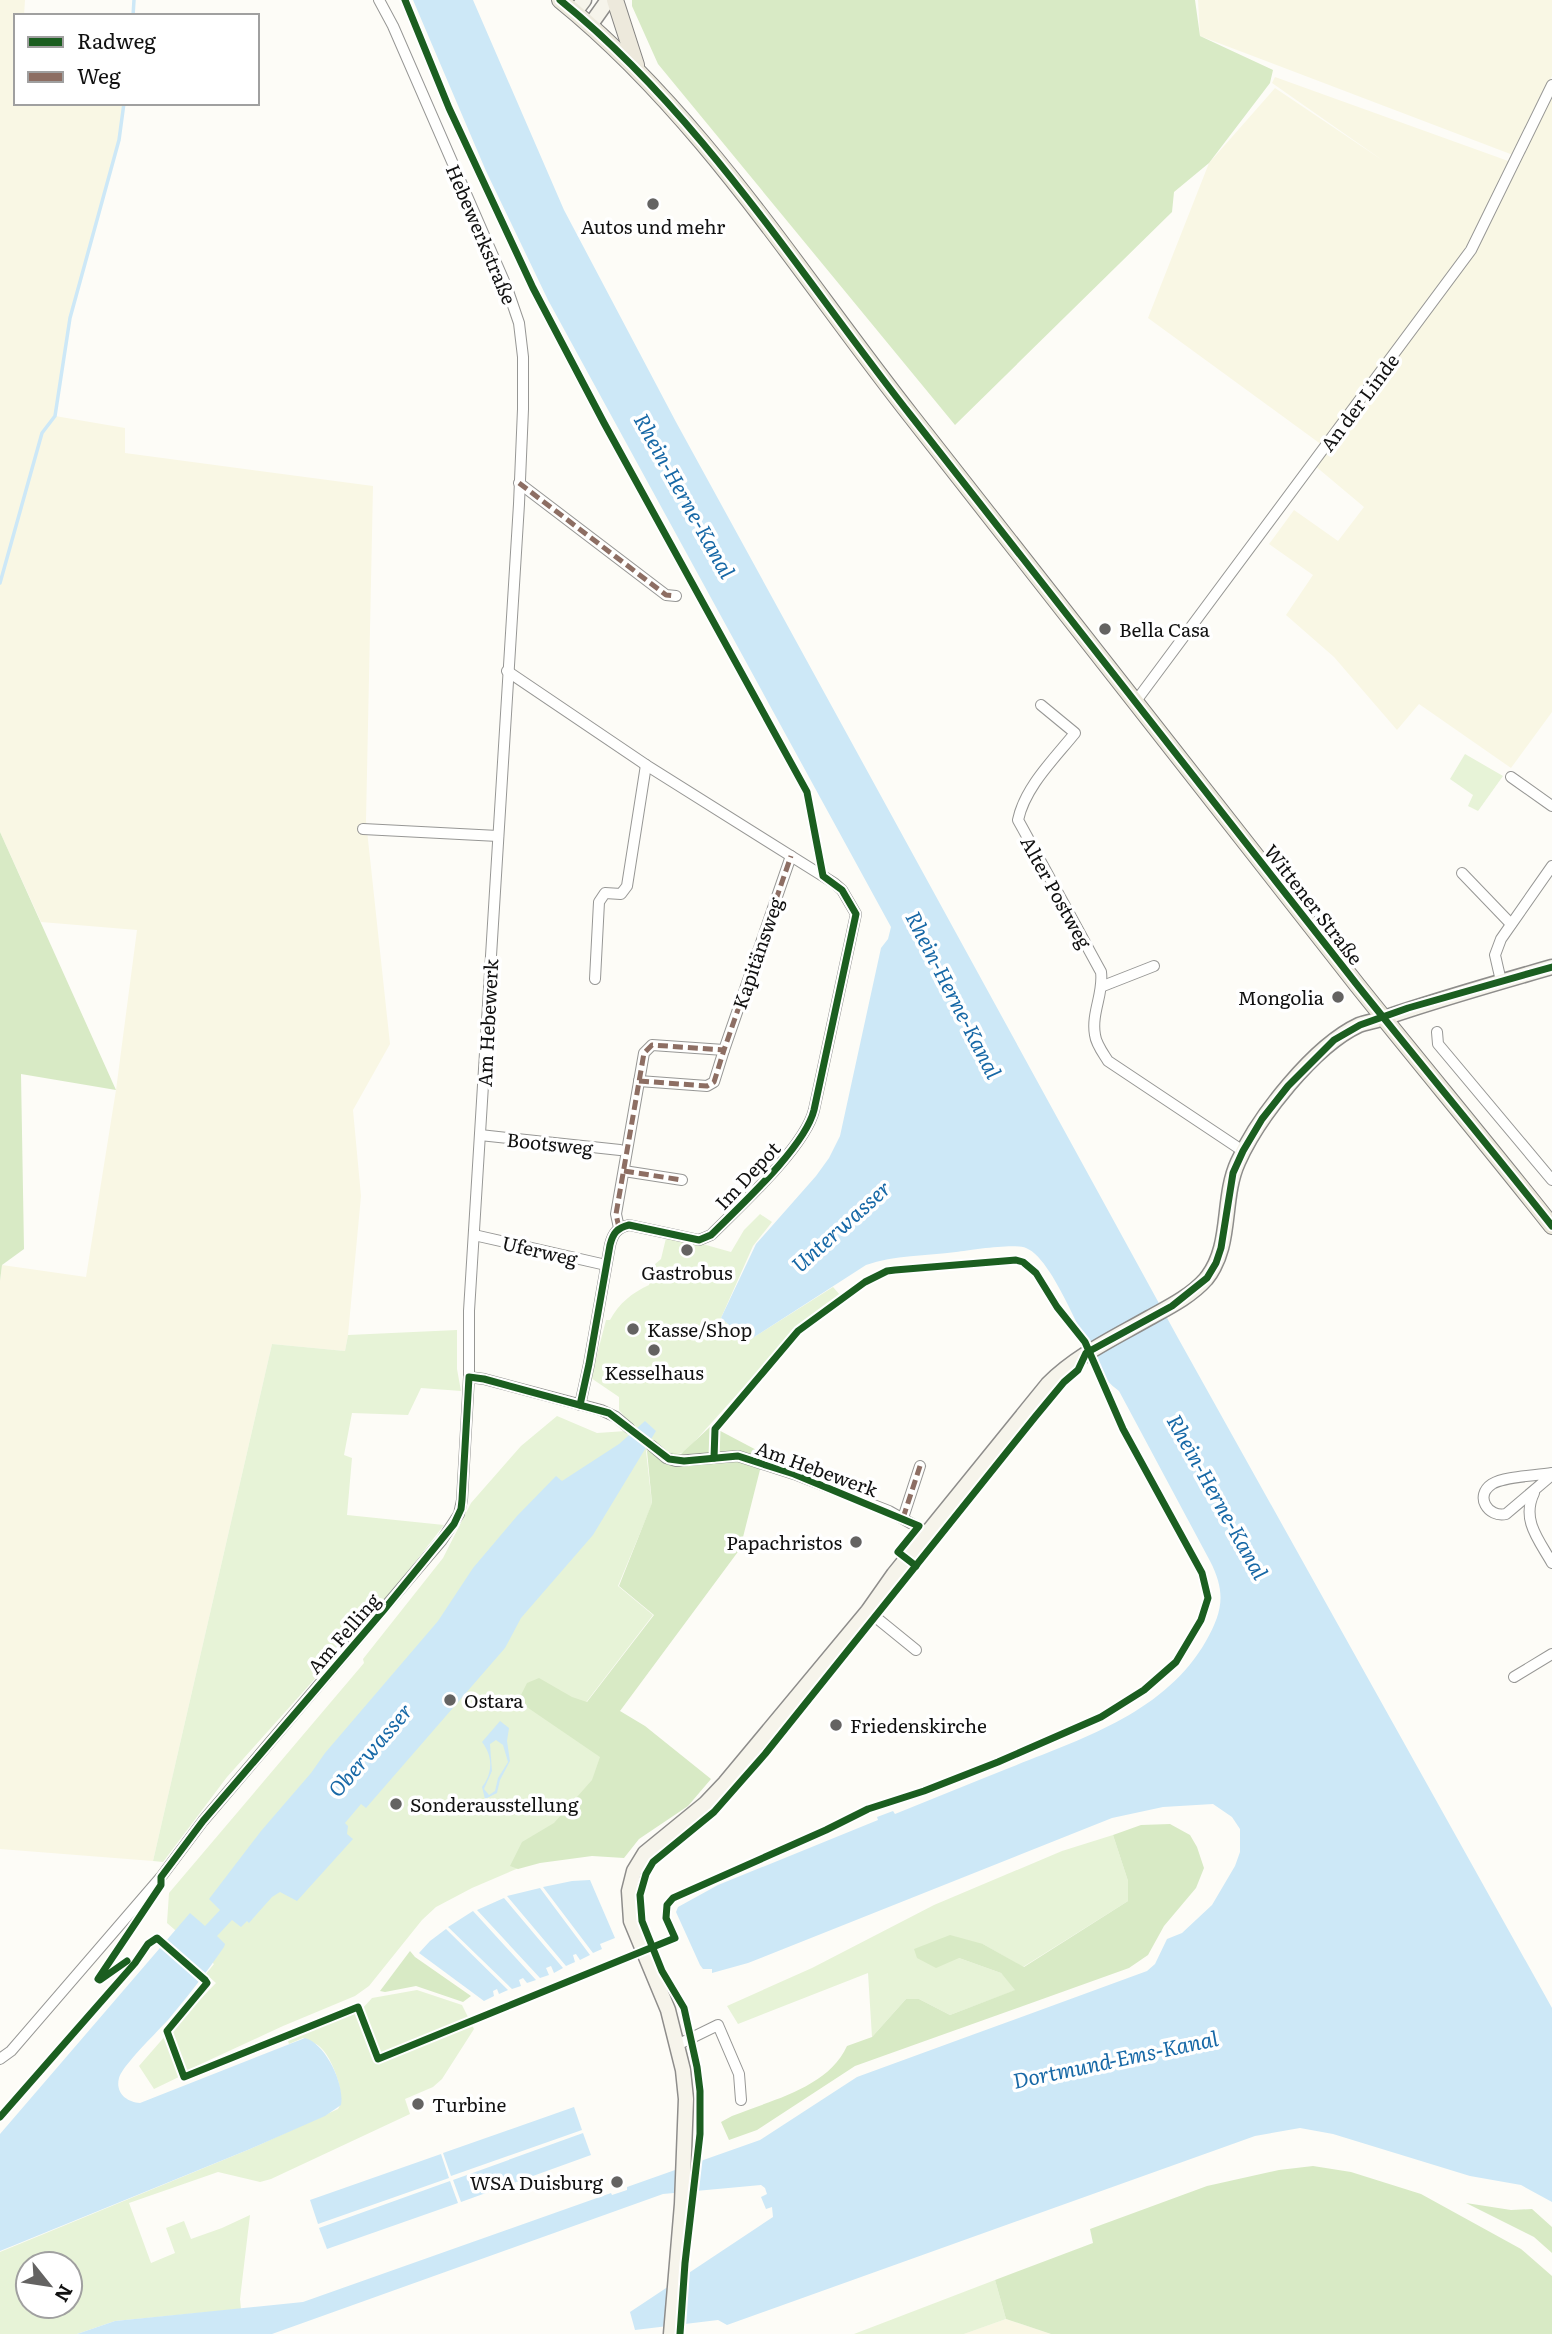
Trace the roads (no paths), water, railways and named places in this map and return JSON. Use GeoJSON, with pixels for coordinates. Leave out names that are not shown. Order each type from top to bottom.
{"type":"FeatureCollection","features":[{"type":"Feature","properties":{"kind":"main road","name":"Wittener Straße"},"geometry":{"type":"LineString","coordinates":[[560,0],[580,6],[591,24],[684,121],[745,197],[877,373],[1552,1226]]}},
{"type":"Feature","properties":{"kind":"main road"},"geometry":{"type":"LineString","coordinates":[[591,24],[608,0]]}},
{"type":"Feature","properties":{"kind":"main road"},"geometry":{"type":"LineString","coordinates":[[615,0],[636,68]]}},
{"type":"Feature","properties":{"kind":"main road"},"geometry":{"type":"LineString","coordinates":[[671,2334],[687,2099],[683,2070],[668,2010],[629,1912],[632,1878],[646,1853],[705,1804],[725,1783],[868,1611],[1048,1384],[1063,1369],[1086,1353],[1172,1306],[1202,1283],[1216,1264],[1221,1248],[1233,1172],[1243,1151],[1262,1119],[1288,1086],[1334,1040],[1360,1025],[1408,1008],[1552,967]]}},
{"type":"Feature","properties":{"kind":"street","name":"Hebewerkstraße"},"geometry":{"type":"LineString","coordinates":[[379,0],[393,26],[507,288],[519,323],[523,357],[519,483],[507,671]]}},
{"type":"Feature","properties":{"kind":"street","name":"An der Linde"},"geometry":{"type":"LineString","coordinates":[[1136,701],[1471,250],[1552,85]]}},
{"type":"Feature","properties":{"kind":"street"},"geometry":{"type":"LineString","coordinates":[[519,483],[666,595],[676,596]]}},
{"type":"Feature","properties":{"kind":"street","name":"Im Depot"},"geometry":{"type":"LineString","coordinates":[[507,671],[646,765],[842,890],[856,914],[814,1110],[807,1130],[794,1148],[711,1235],[699,1240],[640,1226],[619,1228]]}},
{"type":"Feature","properties":{"kind":"street","name":"Am Hebewerk"},"geometry":{"type":"LineString","coordinates":[[469,1377],[469,1311],[507,671]]}},
{"type":"Feature","properties":{"kind":"street","name":"Alter Postweg"},"geometry":{"type":"LineString","coordinates":[[1041,705],[1074,733],[1021,805],[1018,820],[1101,972],[1103,986]]}},
{"type":"Feature","properties":{"kind":"street"},"geometry":{"type":"LineString","coordinates":[[595,979],[599,902],[605,892],[621,894],[627,886],[646,765]]}},
{"type":"Feature","properties":{"kind":"street"},"geometry":{"type":"LineString","coordinates":[[1511,777],[1552,806]]}},
{"type":"Feature","properties":{"kind":"street"},"geometry":{"type":"LineString","coordinates":[[363,829],[498,836]]}},
{"type":"Feature","properties":{"kind":"street","name":"Kapitänsweg"},"geometry":{"type":"LineString","coordinates":[[639,1081],[707,1086],[714,1082],[791,856]]}},
{"type":"Feature","properties":{"kind":"street"},"geometry":{"type":"LineString","coordinates":[[1501,981],[1495,955],[1501,939],[1552,866]]}},
{"type":"Feature","properties":{"kind":"street"},"geometry":{"type":"LineString","coordinates":[[1462,873],[1511,924]]}},
{"type":"Feature","properties":{"kind":"street"},"geometry":{"type":"LineString","coordinates":[[1154,966],[1103,986],[1094,1021],[1095,1037],[1108,1061],[1243,1151]]}},
{"type":"Feature","properties":{"kind":"street"},"geometry":{"type":"LineString","coordinates":[[1437,1032],[1438,1044],[1548,1167],[1552,1180]]}},
{"type":"Feature","properties":{"kind":"street"},"geometry":{"type":"LineString","coordinates":[[580,1405],[612,1237],[619,1228],[616,1214],[644,1053],[652,1045],[724,1050]]}},
{"type":"Feature","properties":{"kind":"street","name":"Bootsweg"},"geometry":{"type":"LineString","coordinates":[[480,1135],[620,1150]]}},
{"type":"Feature","properties":{"kind":"street"},"geometry":{"type":"LineString","coordinates":[[624,1171],[682,1180]]}},
{"type":"Feature","properties":{"kind":"street","name":"Uferweg"},"geometry":{"type":"LineString","coordinates":[[474,1235],[606,1265]]}},
{"type":"Feature","properties":{"kind":"street"},"geometry":{"type":"LineString","coordinates":[[469,1377],[609,1413],[629,1428]]}},
{"type":"Feature","properties":{"kind":"street","name":"Am Felling"},"geometry":{"type":"LineString","coordinates":[[0,2059],[11,2051],[161,1877],[202,1821],[383,1611],[454,1524],[462,1500],[469,1377]]}},
{"type":"Feature","properties":{"kind":"street","name":"Am Hebewerk"},"geometry":{"type":"LineString","coordinates":[[652,1446],[666,1458],[676,1461],[738,1456],[794,1474],[903,1518],[928,1533]]}},
{"type":"Feature","properties":{"kind":"street"},"geometry":{"type":"LineString","coordinates":[[903,1518],[920,1466]]}},
{"type":"Feature","properties":{"kind":"street"},"geometry":{"type":"LineString","coordinates":[[1552,1474],[1506,1514],[1500,1516],[1492,1513],[1485,1506],[1483,1497],[1488,1488],[1496,1482],[1552,1474]]}},
{"type":"Feature","properties":{"kind":"street"},"geometry":{"type":"LineString","coordinates":[[1536,1489],[1529,1507],[1531,1527],[1552,1563]]}},
{"type":"Feature","properties":{"kind":"street"},"geometry":{"type":"LineString","coordinates":[[868,1611],[916,1650]]}},
{"type":"Feature","properties":{"kind":"street"},"geometry":{"type":"LineString","coordinates":[[1514,1677],[1552,1654]]}},
{"type":"Feature","properties":{"kind":"street"},"geometry":{"type":"LineString","coordinates":[[677,2045],[718,2025],[739,2074],[741,2100]]}},
{"type":"Feature","properties":{"kind":"water"},"geometry":{"type":"Polygon","coordinates":[[[413,0],[473,0],[564,210],[676,422],[1178,1338],[1552,2008],[1552,2202],[1521,2185],[1470,2176],[1333,2134],[1300,2128],[1255,2136],[727,2325],[718,2320],[635,2330],[630,2312],[773,2217],[772,2207],[766,2209],[761,2197],[767,2194],[761,2185],[663,2194],[272,2334],[77,2334],[115,2321],[303,2302],[611,2193],[612,2195],[627,2190],[627,2187],[760,2140],[857,2077],[1147,1971],[1155,1964],[1167,1939],[1182,1933],[1212,1905],[1235,1866],[1240,1852],[1240,1829],[1232,1817],[1213,1804],[1163,1807],[1112,1818],[748,1963],[712,1973],[712,1969],[703,1969],[700,1965],[676,1912],[678,1907],[718,1885],[878,1820],[877,1817],[893,1811],[895,1814],[1119,1721],[1168,1687],[1189,1666],[1216,1620],[1220,1601],[1219,1582],[1119,1391],[1099,1367],[1059,1287],[1037,1256],[1026,1248],[993,1247],[899,1258],[866,1265],[748,1341],[721,1318],[756,1244],[816,1176],[840,1136],[881,948],[888,939],[891,927],[548,300],[486,171],[413,0]]]}},
{"type":"Feature","properties":{"kind":"water","name":"Oberwasser"},"geometry":{"type":"Polygon","coordinates":[[[645,1421],[656,1431],[593,1535],[521,1618],[505,1648],[366,1808],[361,1804],[345,1823],[348,1826],[347,1834],[353,1839],[297,1901],[280,1892],[272,1897],[249,1923],[247,1921],[241,1927],[232,1920],[217,1936],[225,1944],[224,1947],[168,2020],[126,2066],[118,2083],[123,2096],[140,2103],[305,2038],[320,2048],[332,2066],[340,2086],[341,2105],[325,2116],[250,2149],[0,2251],[0,2134],[190,1913],[205,1926],[220,1910],[209,1899],[325,1753],[438,1621],[473,1568],[517,1516],[556,1476],[562,1481],[619,1444],[645,1421]]]}},
{"type":"Feature","properties":{"kind":"water"},"geometry":{"type":"Polygon","coordinates":[[[500,1721],[509,1728],[507,1741],[510,1761],[500,1780],[497,1793],[485,1799],[482,1787],[490,1764],[482,1742],[500,1721]],[[496,1740],[490,1744],[492,1771],[484,1789],[489,1795],[495,1791],[498,1778],[508,1762],[503,1745],[496,1740]]]}},
{"type":"Feature","properties":{"kind":"water"},"geometry":{"type":"Polygon","coordinates":[[[590,1880],[615,1938],[600,1944],[602,1949],[593,1953],[543,1887],[590,1880]]]}},
{"type":"Feature","properties":{"kind":"water"},"geometry":{"type":"Polygon","coordinates":[[[540,1888],[590,1955],[580,1960],[576,1954],[573,1955],[575,1962],[566,1966],[507,1896],[540,1888]]]}},
{"type":"Feature","properties":{"kind":"water"},"geometry":{"type":"Polygon","coordinates":[[[504,1898],[563,1968],[554,1973],[551,1966],[546,1968],[549,1975],[540,1978],[477,1910],[504,1898]]]}},
{"type":"Feature","properties":{"kind":"water"},"geometry":{"type":"Polygon","coordinates":[[[473,1911],[536,1980],[527,1983],[523,1978],[519,1980],[521,1986],[512,1989],[448,1927],[473,1911]]]}},
{"type":"Feature","properties":{"kind":"water"},"geometry":{"type":"Polygon","coordinates":[[[446,1929],[508,1990],[499,1994],[497,1989],[493,1991],[494,1996],[484,2001],[419,1953],[446,1929]]]}},
{"type":"Feature","properties":{"kind":"water"},"geometry":{"type":"Polygon","coordinates":[[[574,2107],[582,2130],[451,2176],[443,2153],[574,2107]]]}},
{"type":"Feature","properties":{"kind":"water"},"geometry":{"type":"Polygon","coordinates":[[[583,2133],[591,2155],[461,2202],[453,2180],[583,2133]]]}},
{"type":"Feature","properties":{"kind":"water"},"geometry":{"type":"Polygon","coordinates":[[[441,2154],[449,2178],[318,2224],[310,2200],[441,2154]]]}},
{"type":"Feature","properties":{"kind":"water"},"geometry":{"type":"Polygon","coordinates":[[[450,2181],[458,2203],[327,2249],[319,2228],[450,2181]]]}},
{"type":"Feature","properties":{"kind":"waterway"},"geometry":{"type":"LineString","coordinates":[[133,14],[134,0]]}},
{"type":"Feature","properties":{"kind":"waterway"},"geometry":{"type":"LineString","coordinates":[[0,583],[42,433],[55,416],[70,318],[119,140],[124,105]]}},
{"type":"Feature","properties":{"kind":"tunnel"},"geometry":{"type":"LineString","coordinates":[[629,1428],[652,1446]]}},
{"type":"Feature","properties":{"kind":"place","name":"Autos und mehr"},"geometry":{"type":"Point","coordinates":[653,204]}},
{"type":"Feature","properties":{"kind":"place","name":"Bella Casa"},"geometry":{"type":"Point","coordinates":[1105,629]}},
{"type":"Feature","properties":{"kind":"place","name":"Mongolia"},"geometry":{"type":"Point","coordinates":[1338,997]}},
{"type":"Feature","properties":{"kind":"place","name":"Gastrobus"},"geometry":{"type":"Point","coordinates":[687,1250]}},
{"type":"Feature","properties":{"kind":"place","name":"Kasse/Shop"},"geometry":{"type":"Point","coordinates":[633,1329]}},
{"type":"Feature","properties":{"kind":"place","name":"Kesselhaus"},"geometry":{"type":"Point","coordinates":[654,1350]}},
{"type":"Feature","properties":{"kind":"place","name":"Papachristos"},"geometry":{"type":"Point","coordinates":[856,1542]}},
{"type":"Feature","properties":{"kind":"place","name":"Ostara"},"geometry":{"type":"Point","coordinates":[450,1700]}},
{"type":"Feature","properties":{"kind":"place","name":"Friedenskirche"},"geometry":{"type":"Point","coordinates":[836,1725]}},
{"type":"Feature","properties":{"kind":"place","name":"Sonderausstellung"},"geometry":{"type":"Point","coordinates":[396,1804]}},
{"type":"Feature","properties":{"kind":"place","name":"Turbine"},"geometry":{"type":"Point","coordinates":[418,2104]}},
{"type":"Feature","properties":{"kind":"place","name":"WSA Duisburg"},"geometry":{"type":"Point","coordinates":[617,2182]}},
{"type":"Feature","properties":{"kind":"water label","name":"Rhein-Herne-Kanal"},"geometry":{"type":"Point","coordinates":[686,495]}},
{"type":"Feature","properties":{"kind":"water label","name":"Rhein-Herne-Kanal"},"geometry":{"type":"Point","coordinates":[955,994]}},
{"type":"Feature","properties":{"kind":"water label","name":"Unterwasser"},"geometry":{"type":"Point","coordinates":[840,1225]}},
{"type":"Feature","properties":{"kind":"water label","name":"Rhein-Herne-Kanal"},"geometry":{"type":"Point","coordinates":[1219,1496]}},
{"type":"Feature","properties":{"kind":"water label","name":"Dortmund-Ems-Kanal"},"geometry":{"type":"Point","coordinates":[1115,2058]}}]}
